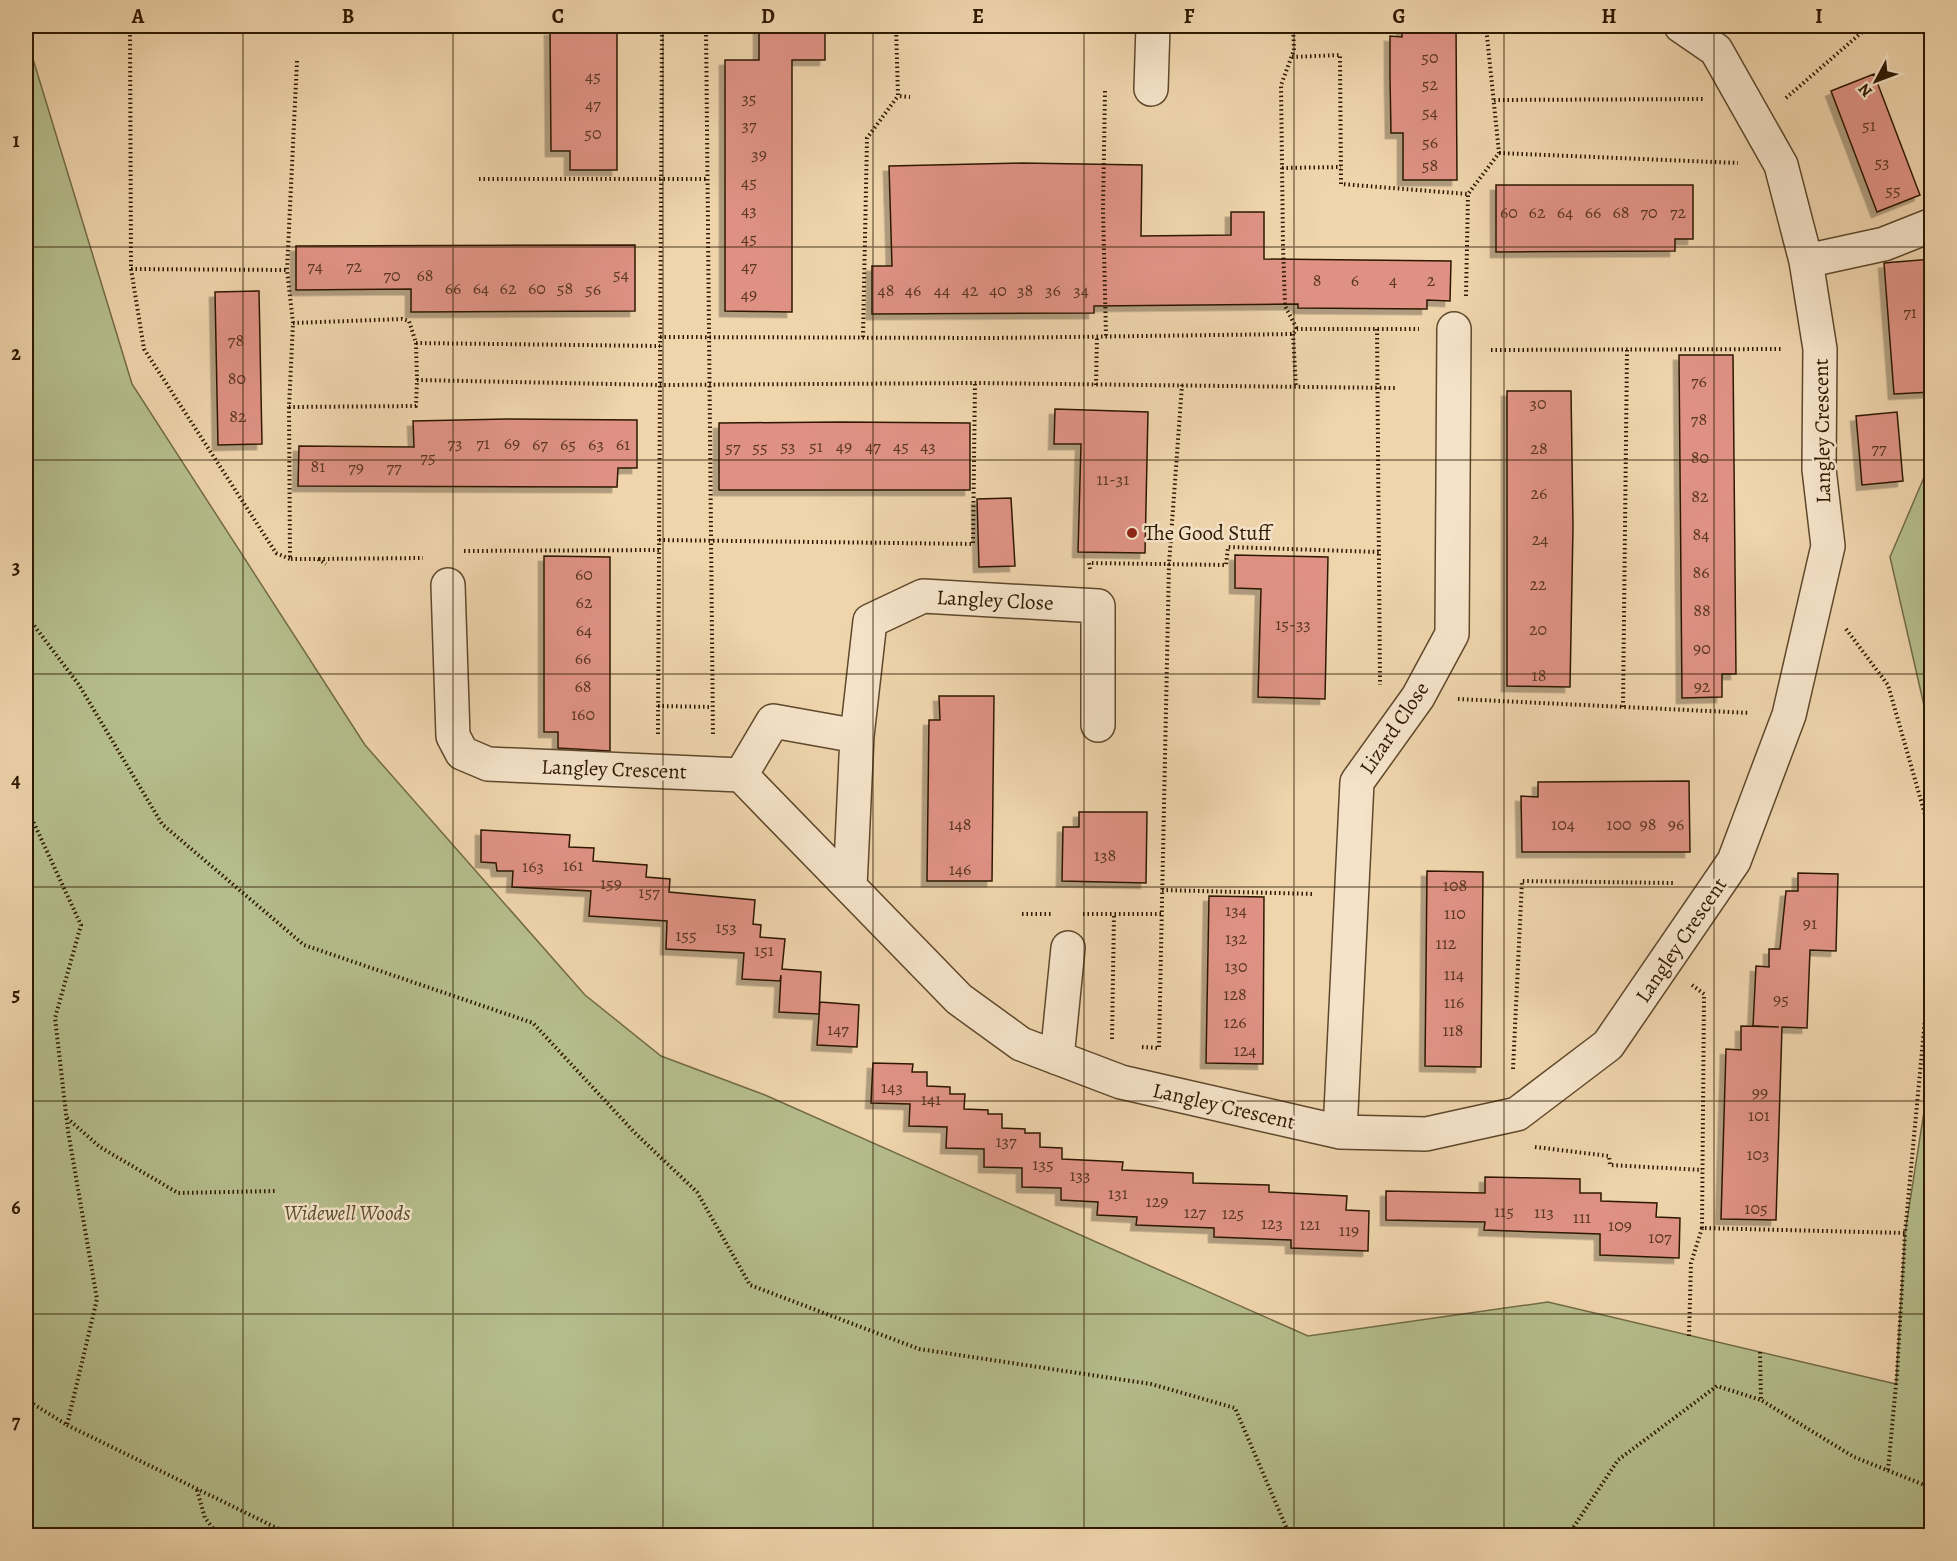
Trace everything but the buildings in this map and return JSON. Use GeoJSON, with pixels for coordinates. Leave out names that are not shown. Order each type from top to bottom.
{"type":"FeatureCollection","features":[{"type":"Feature","properties":{"kind":"street"},"geometry":{"type":"LineString","coordinates":[[1150,89],[1153,26]]}},
{"type":"Feature","properties":{"kind":"street","name":"Langley Crescent"},"geometry":{"type":"LineString","coordinates":[[449,571],[453,736],[462,753],[488,764],[727,774],[850,887],[959,999],[1021,1044],[1121,1082],[1340,1132],[1426,1134],[1511,1115],[1608,1045],[1734,861],[1789,715],[1828,546],[1819,469],[1820,349],[1806,261],[1781,165],[1716,50],[1681,26]]}},
{"type":"Feature","properties":{"kind":"street"},"geometry":{"type":"LineString","coordinates":[[1806,261],[1884,244],[1932,225]]}},
{"type":"Feature","properties":{"kind":"street","name":"Lizard Close"},"geometry":{"type":"LineString","coordinates":[[1340,1132],[1357,782],[1418,697],[1452,634],[1454,340]]}},
{"type":"Feature","properties":{"kind":"street","name":"Langley Close"},"geometry":{"type":"LineString","coordinates":[[857,736],[870,621],[923,596],[1098,606]]}},
{"type":"Feature","properties":{"kind":"street"},"geometry":{"type":"LineString","coordinates":[[1098,606],[1098,725]]}},
{"type":"Feature","properties":{"kind":"street"},"geometry":{"type":"LineString","coordinates":[[727,774],[773,721],[857,736],[850,887]]}},
{"type":"Feature","properties":{"kind":"street"},"geometry":{"type":"LineString","coordinates":[[1057,1058],[1068,948]]}},
{"type":"Feature","properties":{"kind":"path"},"geometry":{"type":"LineString","coordinates":[[130,26],[131,269],[144,349],[276,553],[290,559],[318,559],[449,571],[451,551],[659,550]]}},
{"type":"Feature","properties":{"kind":"path"},"geometry":{"type":"LineString","coordinates":[[657,771],[662,26]]}},
{"type":"Feature","properties":{"kind":"path"},"geometry":{"type":"LineString","coordinates":[[706,26],[712,707],[727,774]]}},
{"type":"Feature","properties":{"kind":"path"},"geometry":{"type":"LineString","coordinates":[[863,338],[867,138],[898,96],[896,26]]}},
{"type":"Feature","properties":{"kind":"path"},"geometry":{"type":"LineString","coordinates":[[1293,26],[1294,50],[1281,85],[1282,168],[1285,306],[1297,329]]}},
{"type":"Feature","properties":{"kind":"path"},"geometry":{"type":"LineString","coordinates":[[1454,340],[1466,329],[1468,194],[1499,153],[1486,26]]}},
{"type":"Feature","properties":{"kind":"path"},"geometry":{"type":"LineString","coordinates":[[1756,121],[1798,89],[1869,26]]}},
{"type":"Feature","properties":{"kind":"path"},"geometry":{"type":"LineString","coordinates":[[1292,57],[1340,55],[1341,184],[1468,194]]}},
{"type":"Feature","properties":{"kind":"path"},"geometry":{"type":"LineString","coordinates":[[290,559],[289,407],[293,323],[287,270],[297,61]]}},
{"type":"Feature","properties":{"kind":"path"},"geometry":{"type":"LineString","coordinates":[[1105,91],[1103,209],[1106,336]]}},
{"type":"Feature","properties":{"kind":"path"},"geometry":{"type":"LineString","coordinates":[[898,96],[910,97]]}},
{"type":"Feature","properties":{"kind":"path"},"geometry":{"type":"LineString","coordinates":[[1494,100],[1669,99]]}},
{"type":"Feature","properties":{"kind":"path"},"geometry":{"type":"LineString","coordinates":[[1499,153],[1700,162]]}},
{"type":"Feature","properties":{"kind":"path"},"geometry":{"type":"LineString","coordinates":[[1282,168],[1341,167]]}},
{"type":"Feature","properties":{"kind":"path"},"geometry":{"type":"LineString","coordinates":[[479,179],[661,177],[708,179]]}},
{"type":"Feature","properties":{"kind":"path"},"geometry":{"type":"LineString","coordinates":[[131,269],[287,270]]}},
{"type":"Feature","properties":{"kind":"path"},"geometry":{"type":"LineString","coordinates":[[289,407],[416,406],[416,343],[409,321],[402,319],[293,323]]}},
{"type":"Feature","properties":{"kind":"path"},"geometry":{"type":"LineString","coordinates":[[1297,329],[1377,329],[1454,340],[1627,350],[1820,349]]}},
{"type":"Feature","properties":{"kind":"path"},"geometry":{"type":"LineString","coordinates":[[1296,387],[1293,334],[1297,329]]}},
{"type":"Feature","properties":{"kind":"path"},"geometry":{"type":"LineString","coordinates":[[1377,329],[1380,691]]}},
{"type":"Feature","properties":{"kind":"path"},"geometry":{"type":"LineString","coordinates":[[660,337],[863,338],[1293,334]]}},
{"type":"Feature","properties":{"kind":"path"},"geometry":{"type":"LineString","coordinates":[[1096,385],[1097,336]]}},
{"type":"Feature","properties":{"kind":"path"},"geometry":{"type":"LineString","coordinates":[[416,343],[660,346]]}},
{"type":"Feature","properties":{"kind":"path"},"geometry":{"type":"LineString","coordinates":[[1623,707],[1627,350]]}},
{"type":"Feature","properties":{"kind":"path"},"geometry":{"type":"LineString","coordinates":[[417,380],[660,385],[975,383],[1396,388]]}},
{"type":"Feature","properties":{"kind":"path"},"geometry":{"type":"LineString","coordinates":[[659,540],[973,544],[975,383]]}},
{"type":"Feature","properties":{"kind":"path"},"geometry":{"type":"LineString","coordinates":[[1136,1047],[1159,1048],[1169,564],[1182,386]]}},
{"type":"Feature","properties":{"kind":"path"},"geometry":{"type":"LineString","coordinates":[[1098,606],[1089,563],[1226,565],[1228,547],[1379,552]]}},
{"type":"Feature","properties":{"kind":"path"},"geometry":{"type":"LineString","coordinates":[[318,559],[326,564]]}},
{"type":"Feature","properties":{"kind":"path"},"geometry":{"type":"LineString","coordinates":[[1816,590],[1888,685],[1932,839]]}},
{"type":"Feature","properties":{"kind":"path"},"geometry":{"type":"LineString","coordinates":[[26,615],[79,685],[162,824],[304,945],[533,1023],[635,1133],[697,1192],[750,1285],[919,1348],[1151,1384],[1235,1408],[1290,1536]]}},
{"type":"Feature","properties":{"kind":"path"},"geometry":{"type":"LineString","coordinates":[[1418,697],[1789,715]]}},
{"type":"Feature","properties":{"kind":"path"},"geometry":{"type":"LineString","coordinates":[[658,706],[712,707]]}},
{"type":"Feature","properties":{"kind":"path"},"geometry":{"type":"LineString","coordinates":[[26,806],[81,925],[55,1018],[66,1118],[98,1299],[67,1425]]}},
{"type":"Feature","properties":{"kind":"path"},"geometry":{"type":"LineString","coordinates":[[1511,1115],[1522,881],[1719,884]]}},
{"type":"Feature","properties":{"kind":"path"},"geometry":{"type":"LineString","coordinates":[[1162,890],[1352,896]]}},
{"type":"Feature","properties":{"kind":"path"},"geometry":{"type":"LineString","coordinates":[[1112,1030],[1114,914]]}},
{"type":"Feature","properties":{"kind":"path"},"geometry":{"type":"LineString","coordinates":[[1134,914],[1162,914]]}},
{"type":"Feature","properties":{"kind":"path"},"geometry":{"type":"LineString","coordinates":[[1888,1470],[1897,1374],[1905,1233],[1932,944]]}},
{"type":"Feature","properties":{"kind":"path"},"geometry":{"type":"LineString","coordinates":[[1664,964],[1704,994],[1702,1228],[1691,1263],[1689,1336]]}},
{"type":"Feature","properties":{"kind":"path"},"geometry":{"type":"LineString","coordinates":[[66,1118],[100,1147],[178,1193],[276,1191]]}},
{"type":"Feature","properties":{"kind":"path"},"geometry":{"type":"LineString","coordinates":[[1550,1149],[1609,1156],[1610,1165],[1702,1170]]}},
{"type":"Feature","properties":{"kind":"path"},"geometry":{"type":"LineString","coordinates":[[1702,1228],[1905,1233]]}},
{"type":"Feature","properties":{"kind":"path"},"geometry":{"type":"LineString","coordinates":[[1760,1352],[1761,1400]]}},
{"type":"Feature","properties":{"kind":"path"},"geometry":{"type":"LineString","coordinates":[[1573,1536],[1573,1528],[1618,1460],[1717,1386],[1761,1400],[1854,1457],[1932,1488]]}},
{"type":"Feature","properties":{"kind":"path"},"geometry":{"type":"LineString","coordinates":[[26,1393],[30,1402],[67,1425],[293,1536]]}},
{"type":"Feature","properties":{"kind":"path"},"geometry":{"type":"LineString","coordinates":[[197,1490],[205,1518],[219,1536]]}},
{"type":"Feature","properties":{"kind":"green space","name":"Widewell Woods"},"geometry":{"type":"Polygon","coordinates":[[[26,36],[132,384],[365,745],[585,995],[661,1056],[765,1095],[1308,1336],[1548,1302],[1896,1384],[1905,1233],[1931,1067],[1931,1535],[26,1535],[26,36]]]}},
{"type":"Feature","properties":{"kind":"green space"},"geometry":{"type":"Polygon","coordinates":[[[1931,461],[1931,736],[1890,557],[1931,461]]]}},
{"type":"Feature","properties":{"kind":"place","name":"The Good Stuff"},"geometry":{"type":"Point","coordinates":[1132,533]}}]}
